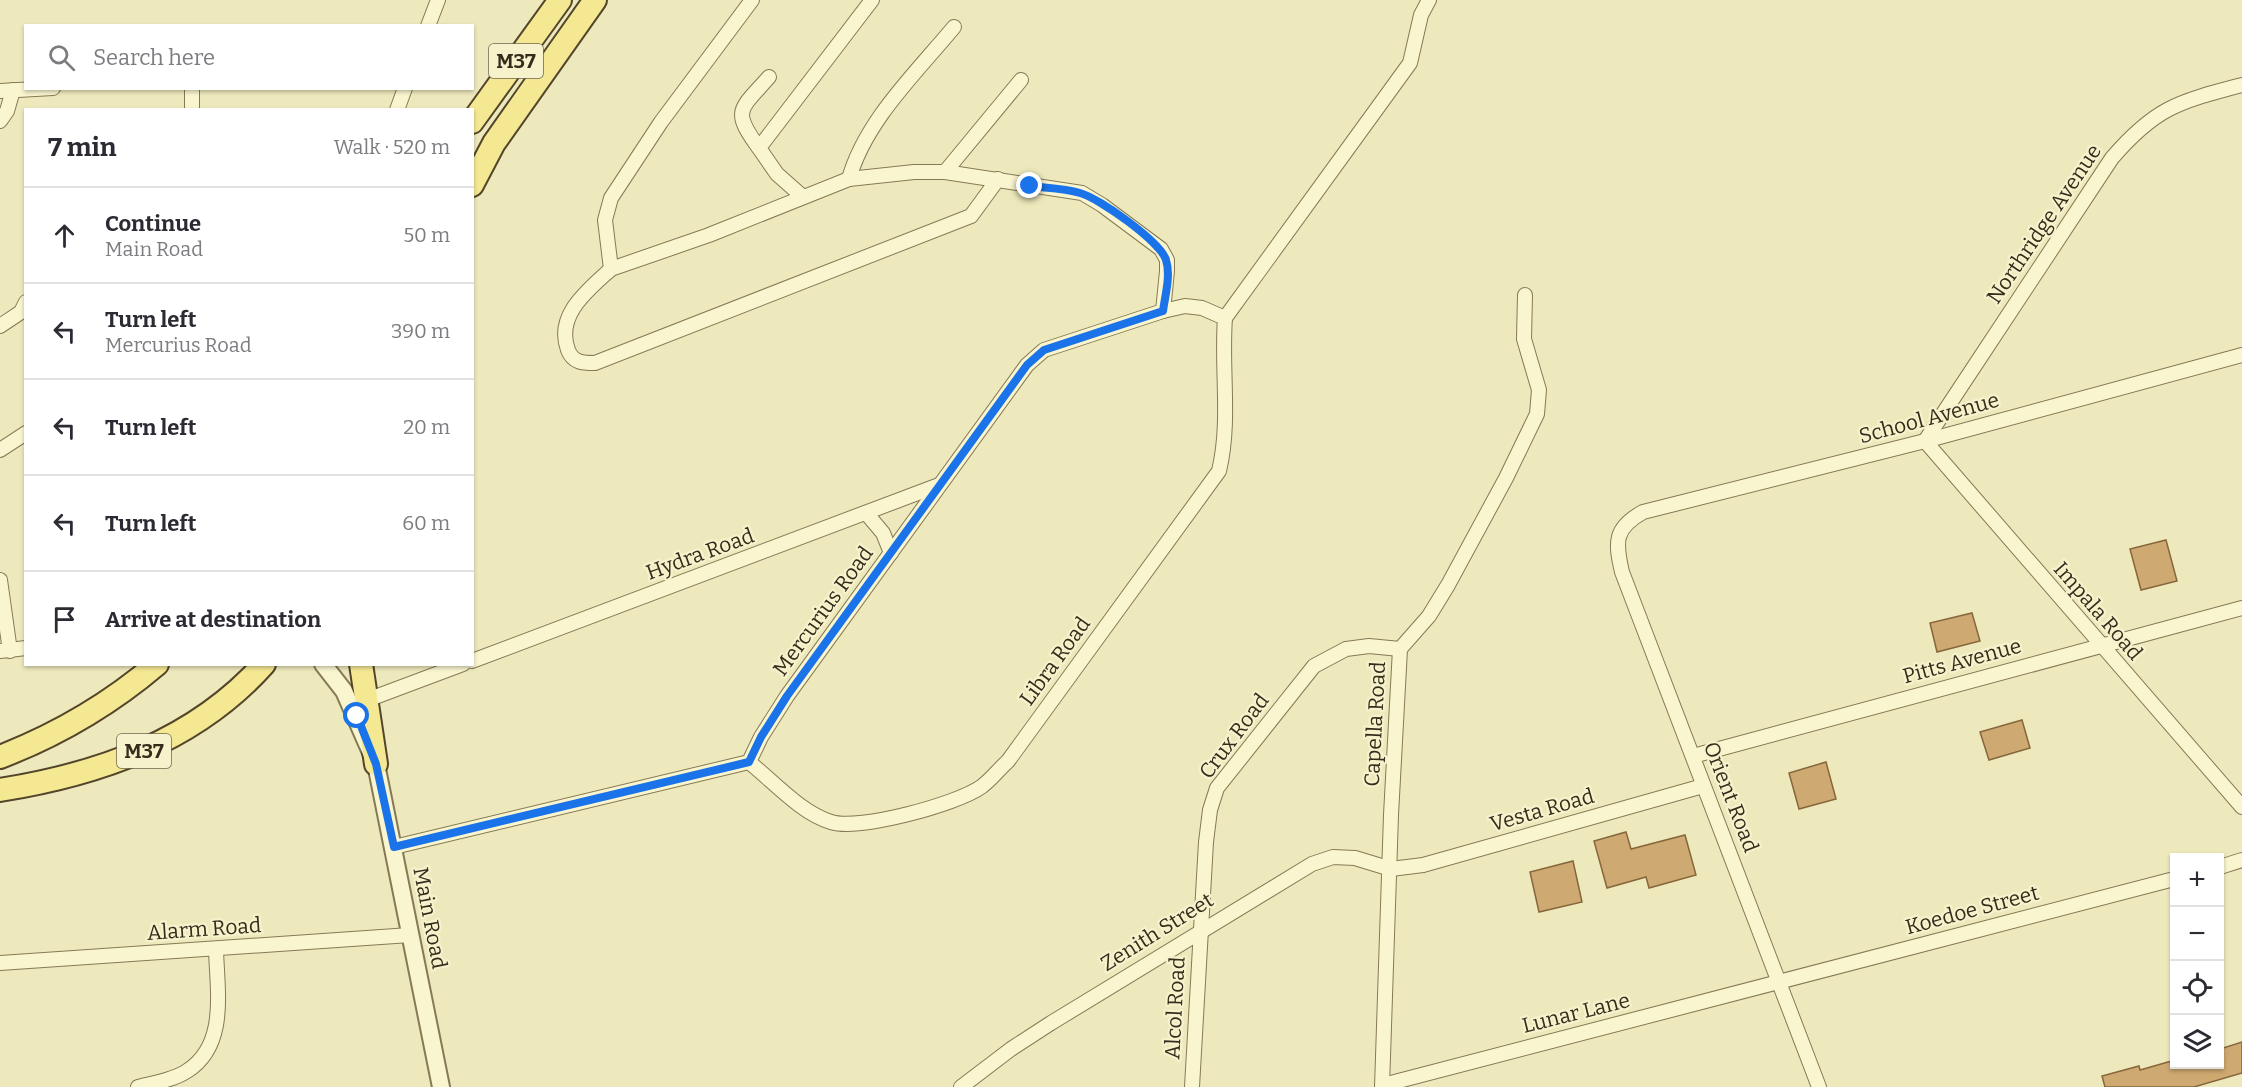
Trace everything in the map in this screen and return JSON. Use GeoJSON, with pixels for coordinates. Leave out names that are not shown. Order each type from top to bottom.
{"type":"FeatureCollection","features":[{"type":"Feature","properties":{"kind":"main road","name":"M37"},"geometry":{"type":"LineString","coordinates":[[474,119],[560,0]]}},
{"type":"Feature","properties":{"kind":"main road","name":"M37"},"geometry":{"type":"LineString","coordinates":[[474,181],[494,143],[595,0]]}},
{"type":"Feature","properties":{"kind":"main road"},"geometry":{"type":"LineString","coordinates":[[531,40],[555,54]]}},
{"type":"Feature","properties":{"kind":"main road"},"geometry":{"type":"LineString","coordinates":[[0,757],[48,737],[83,717],[134,684],[155,666]]}},
{"type":"Feature","properties":{"kind":"main road","name":"M37"},"geometry":{"type":"LineString","coordinates":[[0,790],[59,779],[134,756],[173,736],[212,711],[245,685],[262,666]]}},
{"type":"Feature","properties":{"kind":"main road"},"geometry":{"type":"LineString","coordinates":[[361,666],[376,764]]}},
{"type":"Feature","properties":{"kind":"street"},"geometry":{"type":"LineString","coordinates":[[429,24],[438,0]]}},
{"type":"Feature","properties":{"kind":"street"},"geometry":{"type":"LineString","coordinates":[[611,269],[605,220],[611,198],[661,122],[752,0]]}},
{"type":"Feature","properties":{"kind":"street"},"geometry":{"type":"LineString","coordinates":[[759,148],[872,0]]}},
{"type":"Feature","properties":{"kind":"street"},"geometry":{"type":"LineString","coordinates":[[1226,318],[1410,63],[1420,15],[1430,0]]}},
{"type":"Feature","properties":{"kind":"street"},"geometry":{"type":"LineString","coordinates":[[849,179],[854,160],[869,132],[954,27]]}},
{"type":"Feature","properties":{"kind":"street"},"geometry":{"type":"LineString","coordinates":[[769,77],[743,105],[740,115],[743,127],[777,174],[803,197]]}},
{"type":"Feature","properties":{"kind":"street"},"geometry":{"type":"LineString","coordinates":[[945,172],[1021,80]]}},
{"type":"Feature","properties":{"kind":"street","name":"Northridge Avenue"},"geometry":{"type":"LineString","coordinates":[[1925,441],[2112,158],[2134,132],[2164,109],[2242,85]]}},
{"type":"Feature","properties":{"kind":"street"},"geometry":{"type":"LineString","coordinates":[[0,121],[7,111],[6,91],[24,90]]}},
{"type":"Feature","properties":{"kind":"street"},"geometry":{"type":"LineString","coordinates":[[192,90],[192,108]]}},
{"type":"Feature","properties":{"kind":"street"},"geometry":{"type":"LineString","coordinates":[[398,108],[404,90]]}},
{"type":"Feature","properties":{"kind":"street"},"geometry":{"type":"LineString","coordinates":[[998,179],[970,216],[595,363],[580,363],[570,356],[565,341],[566,322],[572,308],[611,269],[849,179],[914,172],[945,172],[998,179],[1082,193],[1149,238],[1161,249],[1167,260],[1163,311]]}},
{"type":"Feature","properties":{"kind":"street","name":"Capella Road"},"geometry":{"type":"LineString","coordinates":[[1382,1086],[1400,649],[1429,616],[1448,585],[1506,478],[1537,414],[1540,403],[1539,390],[1524,339],[1525,296]]}},
{"type":"Feature","properties":{"kind":"street"},"geometry":{"type":"LineString","coordinates":[[0,326],[21,312],[24,306]]}},
{"type":"Feature","properties":{"kind":"street","name":"Mercurius Road"},"geometry":{"type":"LineString","coordinates":[[749,762],[761,737],[787,696],[1027,365],[1044,350],[1163,311],[1185,306],[1202,308],[1226,318]]}},
{"type":"Feature","properties":{"kind":"street","name":"Libra Road"},"geometry":{"type":"LineString","coordinates":[[749,762],[812,813],[831,822],[854,825],[952,800],[981,787],[1008,761],[1219,471],[1226,431],[1223,349],[1226,318]]}},
{"type":"Feature","properties":{"kind":"street","name":"School Avenue"},"geometry":{"type":"LineString","coordinates":[[1627,521],[1643,512],[1925,441],[2242,355]]}},
{"type":"Feature","properties":{"kind":"street"},"geometry":{"type":"LineString","coordinates":[[0,450],[24,434]]}},
{"type":"Feature","properties":{"kind":"street","name":"Impala Road"},"geometry":{"type":"LineString","coordinates":[[1925,441],[2099,645],[2242,807]]}},
{"type":"Feature","properties":{"kind":"street","name":"Hydra Road"},"geometry":{"type":"LineString","coordinates":[[474,660],[867,514],[941,484]]}},
{"type":"Feature","properties":{"kind":"street"},"geometry":{"type":"LineString","coordinates":[[867,514],[883,532],[891,554]]}},
{"type":"Feature","properties":{"kind":"street","name":"Orient Road"},"geometry":{"type":"LineString","coordinates":[[1627,521],[1619,533],[1617,552],[1622,572],[1703,786],[1781,982],[1819,1087]]}},
{"type":"Feature","properties":{"kind":"street"},"geometry":{"type":"LineString","coordinates":[[0,580],[5,651],[24,648]]}},
{"type":"Feature","properties":{"kind":"street","name":"Pitts Avenue"},"geometry":{"type":"LineString","coordinates":[[1693,756],[2242,608]]}},
{"type":"Feature","properties":{"kind":"street","name":"Crux Road"},"geometry":{"type":"LineString","coordinates":[[1199,930],[1210,810],[1217,788],[1314,666],[1346,649],[1369,646],[1400,649]]}},
{"type":"Feature","properties":{"kind":"street","name":"Main Road"},"geometry":{"type":"LineString","coordinates":[[324,666],[344,692],[376,764],[441,1087]]}},
{"type":"Feature","properties":{"kind":"street"},"geometry":{"type":"LineString","coordinates":[[367,700],[458,666]]}},
{"type":"Feature","properties":{"kind":"street"},"geometry":{"type":"LineString","coordinates":[[394,847],[749,762]]}},
{"type":"Feature","properties":{"kind":"street","name":"Vesta Road"},"geometry":{"type":"LineString","coordinates":[[1390,869],[1423,865],[1462,855],[1703,786]]}},
{"type":"Feature","properties":{"kind":"street","name":"Zenith Street"},"geometry":{"type":"LineString","coordinates":[[961,1087],[1011,1049],[1199,930],[1312,864],[1333,858],[1355,858],[1390,869]]}},
{"type":"Feature","properties":{"kind":"street"},"geometry":{"type":"LineString","coordinates":[[2224,866],[2242,861]]}},
{"type":"Feature","properties":{"kind":"street","name":"Koedoe Street"},"geometry":{"type":"LineString","coordinates":[[1781,982],[2170,880]]}},
{"type":"Feature","properties":{"kind":"street","name":"Alcol Road"},"geometry":{"type":"LineString","coordinates":[[1192,1087],[1199,930]]}},
{"type":"Feature","properties":{"kind":"street","name":"Alarm Road"},"geometry":{"type":"LineString","coordinates":[[0,963],[410,934]]}},
{"type":"Feature","properties":{"kind":"street"},"geometry":{"type":"LineString","coordinates":[[138,1087],[187,1072],[207,1053],[216,1030],[216,949]]}},
{"type":"Feature","properties":{"kind":"street","name":"Lunar Lane"},"geometry":{"type":"LineString","coordinates":[[1382,1086],[1781,982]]}},
{"type":"Feature","properties":{"kind":"building"},"geometry":{"type":"Polygon","coordinates":[[[2166,540],[2177,581],[2141,590],[2130,549],[2166,540]]]}},
{"type":"Feature","properties":{"kind":"building"},"geometry":{"type":"Polygon","coordinates":[[[1972,613],[1980,641],[1937,652],[1930,623],[1972,613]]]}},
{"type":"Feature","properties":{"kind":"building"},"geometry":{"type":"Polygon","coordinates":[[[2022,720],[2030,748],[1989,760],[1980,732],[2022,720]]]}},
{"type":"Feature","properties":{"kind":"building"},"geometry":{"type":"Polygon","coordinates":[[[1826,762],[1836,799],[1799,809],[1789,773],[1826,762]]]}},
{"type":"Feature","properties":{"kind":"building"},"geometry":{"type":"Polygon","coordinates":[[[1626,832],[1631,849],[1685,835],[1696,875],[1649,888],[1646,877],[1607,888],[1594,841],[1626,832]]]}},
{"type":"Feature","properties":{"kind":"building"},"geometry":{"type":"Polygon","coordinates":[[[1573,861],[1582,902],[1539,912],[1530,872],[1573,861]]]}},
{"type":"Feature","properties":{"kind":"building"},"geometry":{"type":"Polygon","coordinates":[[[2242,1042],[2242,1073],[2194,1087],[2105,1087],[2102,1076],[2139,1066],[2140,1070],[2170,1061],[2170,1069],[2224,1069],[2224,1048],[2242,1042]]]}},
{"type":"Feature","properties":{"kind":"route"},"geometry":{"type":"LineString","coordinates":[[357,716],[376,764],[394,847],[749,762],[761,737],[787,696],[1027,365],[1044,350],[1163,311],[1167,260],[1161,249],[1149,238],[1082,193],[1030,186]]}}]}
